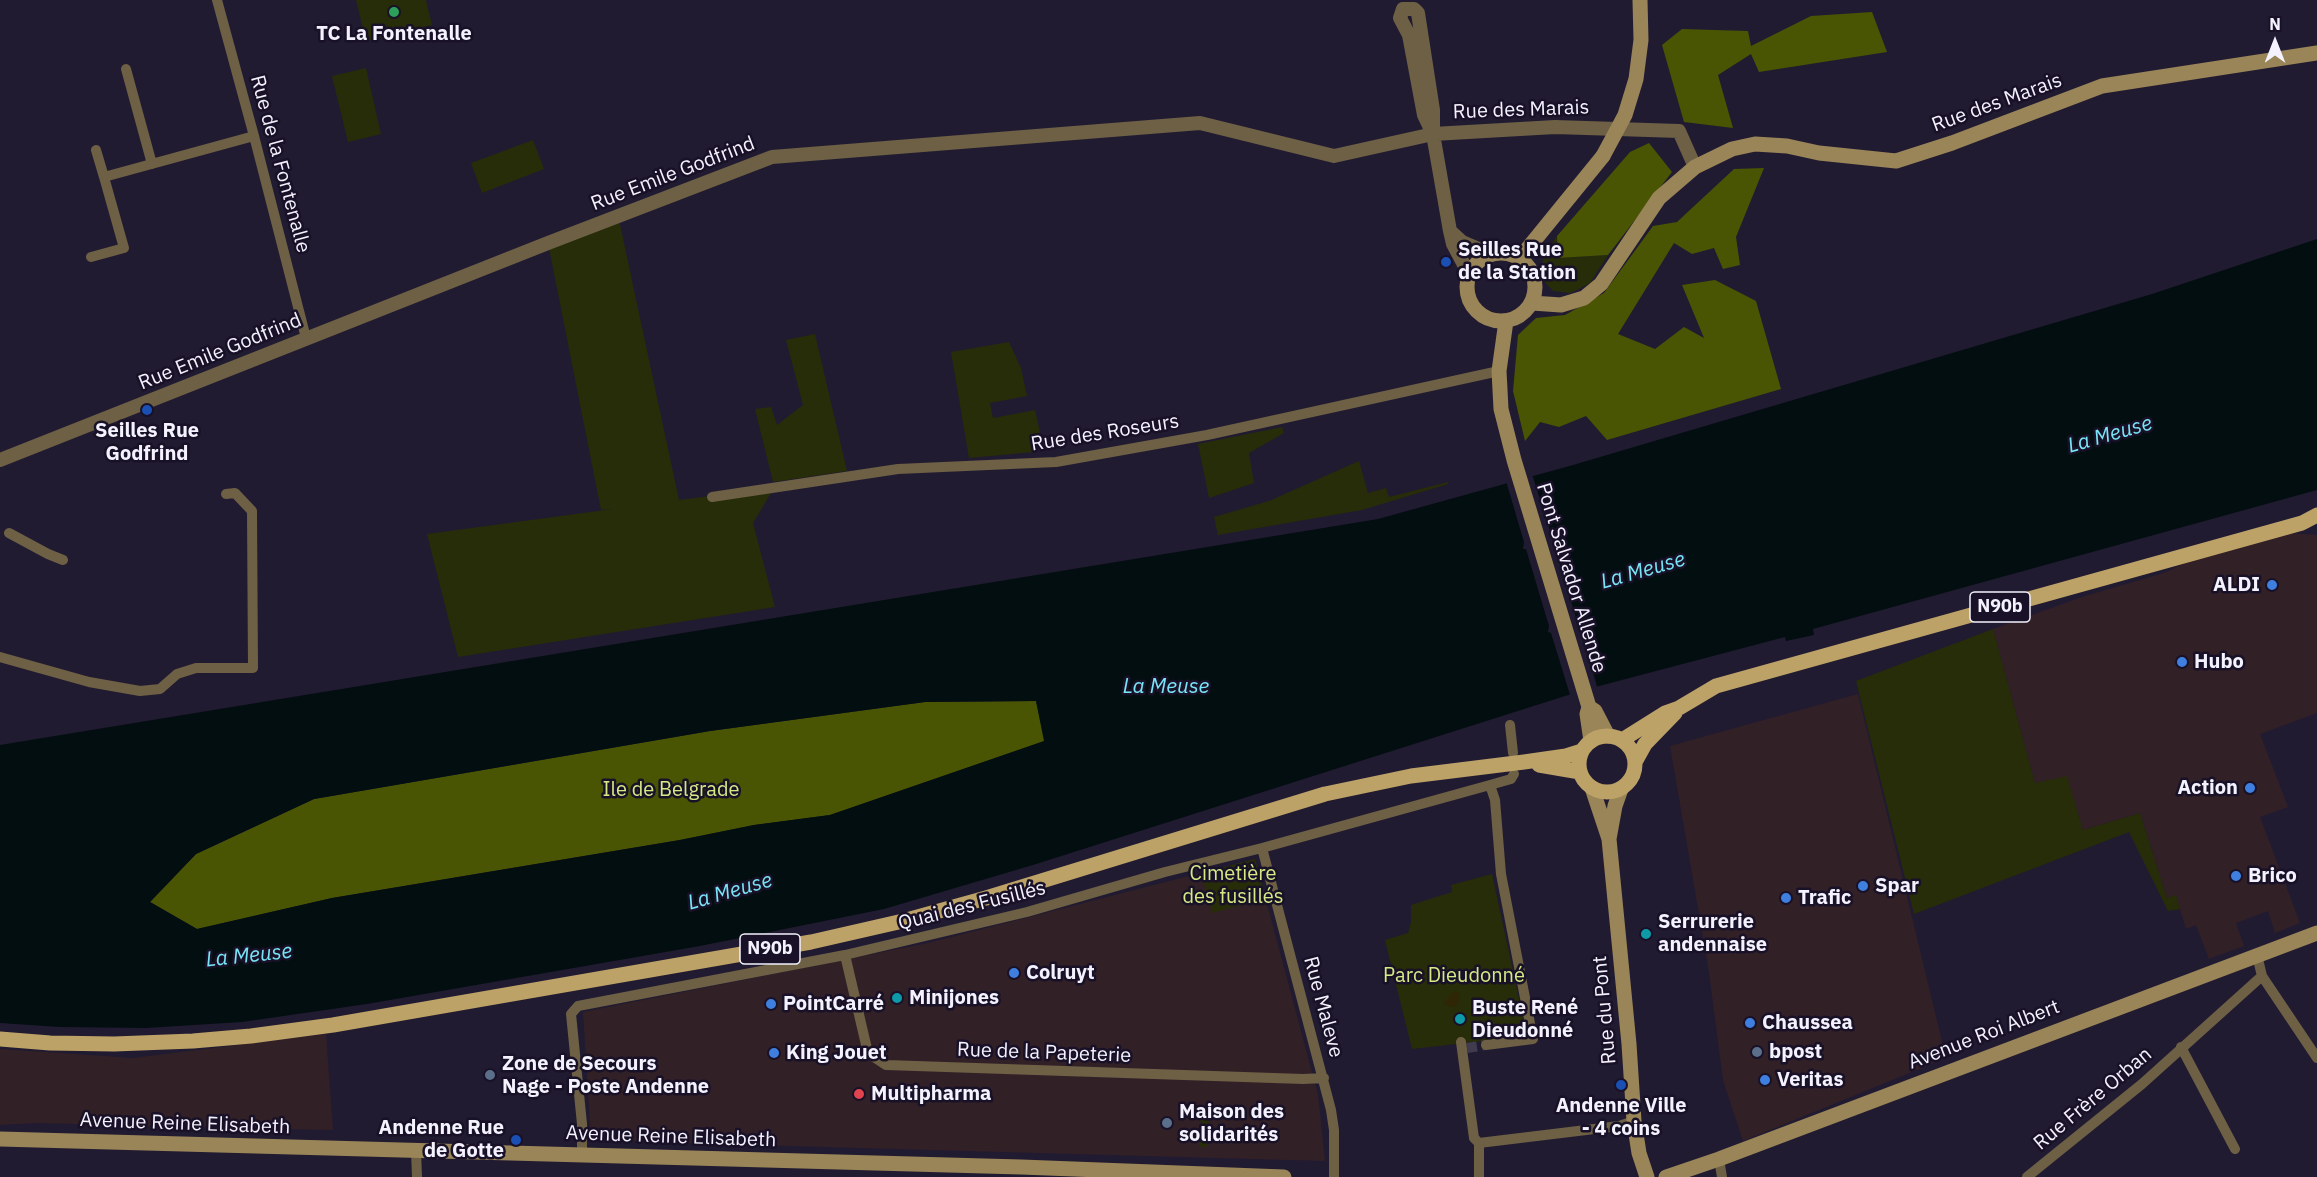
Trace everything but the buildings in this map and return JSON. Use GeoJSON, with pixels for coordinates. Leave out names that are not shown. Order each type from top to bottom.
{"type":"FeatureCollection","features":[{"type":"Feature","properties":{"kind":"main road"},"geometry":{"type":"LineString","coordinates":[[1520,258],[1603,156],[1625,115],[1636,78],[1641,40],[1641,0]]}},
{"type":"Feature","properties":{"kind":"main road","name":"Rue des Marais"},"geometry":{"type":"LineString","coordinates":[[1532,303],[1561,305],[1584,298],[1601,285],[1659,198],[1695,167],[1732,149],[1755,144],[1787,146],[1819,153],[1896,161],[1952,143],[2102,86],[2291,59],[2317,53]]}},
{"type":"Feature","properties":{"kind":"main road"},"geometry":{"type":"LineString","coordinates":[[1506,252],[1520,258],[1532,270],[1536,287],[1532,303],[1521,315],[1506,321],[1492,320],[1479,314],[1470,303],[1466,290],[1469,274],[1477,262],[1490,254],[1506,252]]}},
{"type":"Feature","properties":{"kind":"main road","name":"Pont Salvador Allende"},"geometry":{"type":"LineString","coordinates":[[1506,321],[1499,370],[1501,409],[1514,460],[1588,707]]}},
{"type":"Feature","properties":{"kind":"main road","name":"N90b"},"geometry":{"type":"LineString","coordinates":[[1615,738],[1679,708],[1699,695],[1732,682],[2310,523],[2317,515]]}},
{"type":"Feature","properties":{"kind":"main road"},"geometry":{"type":"LineString","coordinates":[[1588,707],[1595,711],[1615,738],[1629,746],[1635,762],[1634,772],[1629,782],[1621,789],[1602,792],[1585,782],[1580,772],[1579,762],[1586,746],[1588,707]]}},
{"type":"Feature","properties":{"kind":"main road","name":"N90b"},"geometry":{"type":"LineString","coordinates":[[1635,762],[1645,744],[1679,708]]}},
{"type":"Feature","properties":{"kind":"main road"},"geometry":{"type":"LineString","coordinates":[[1586,746],[1615,738]]}},
{"type":"Feature","properties":{"kind":"main road","name":"N90b"},"geometry":{"type":"LineString","coordinates":[[0,1040],[114,1044],[251,1036],[333,1025],[811,942],[903,921],[986,898],[1324,794],[1411,776],[1566,756],[1586,746]]}},
{"type":"Feature","properties":{"kind":"main road","name":"N90b"},"geometry":{"type":"LineString","coordinates":[[1517,763],[1580,772]]}},
{"type":"Feature","properties":{"kind":"main road","name":"Rue du Pont"},"geometry":{"type":"LineString","coordinates":[[1592,788],[1610,839]]}},
{"type":"Feature","properties":{"kind":"main road","name":"Rue du Pont"},"geometry":{"type":"LineString","coordinates":[[1621,789],[1615,806],[1610,839],[1634,1121],[1639,1153],[1647,1177]]}},
{"type":"Feature","properties":{"kind":"main road","name":"Avenue Roi Albert"},"geometry":{"type":"LineString","coordinates":[[1666,1177],[2317,933]]}},
{"type":"Feature","properties":{"kind":"main road","name":"Avenue Reine Elisabeth"},"geometry":{"type":"LineString","coordinates":[[0,1140],[582,1155],[1021,1172],[1284,1177]]}},
{"type":"Feature","properties":{"kind":"street","name":"Rue de la Fontenalle"},"geometry":{"type":"LineString","coordinates":[[217,0],[306,338]]}},
{"type":"Feature","properties":{"kind":"street"},"geometry":{"type":"LineString","coordinates":[[1433,134],[1424,115],[1409,35],[1400,18],[1403,9],[1414,9],[1418,13],[1432,110],[1433,134],[1450,231],[1469,274]]}},
{"type":"Feature","properties":{"kind":"street"},"geometry":{"type":"LineString","coordinates":[[126,69],[152,164]]}},
{"type":"Feature","properties":{"kind":"street","name":"Rue Emile Godfrind"},"geometry":{"type":"LineString","coordinates":[[0,460],[771,157],[1200,123],[1334,156],[1433,134]]}},
{"type":"Feature","properties":{"kind":"street","name":"Rue des Marais"},"geometry":{"type":"LineString","coordinates":[[1433,134],[1555,127],[1679,131],[1695,167]]}},
{"type":"Feature","properties":{"kind":"street"},"geometry":{"type":"LineString","coordinates":[[104,177],[254,136]]}},
{"type":"Feature","properties":{"kind":"street"},"geometry":{"type":"LineString","coordinates":[[91,257],[124,248],[96,150]]}},
{"type":"Feature","properties":{"kind":"street"},"geometry":{"type":"LineString","coordinates":[[1450,231],[1462,242],[1490,254]]}},
{"type":"Feature","properties":{"kind":"street","name":"Rue des Roseurs"},"geometry":{"type":"LineString","coordinates":[[712,497],[898,469],[1056,462],[1206,435],[1499,370]]}},
{"type":"Feature","properties":{"kind":"street"},"geometry":{"type":"LineString","coordinates":[[0,657],[89,682],[140,691],[160,689],[177,674],[196,668],[253,668],[252,511],[235,493],[226,494]]}},
{"type":"Feature","properties":{"kind":"street"},"geometry":{"type":"LineString","coordinates":[[9,533],[63,560]]}},
{"type":"Feature","properties":{"kind":"street"},"geometry":{"type":"LineString","coordinates":[[1510,725],[1517,763]]}},
{"type":"Feature","properties":{"kind":"street","name":"Quai des Fusillés"},"geometry":{"type":"LineString","coordinates":[[582,1155],[582,1124],[570,1014],[578,1006],[845,955],[1027,912],[1165,872],[1262,848],[1511,779],[1517,763]]}},
{"type":"Feature","properties":{"kind":"street"},"geometry":{"type":"LineString","coordinates":[[1486,1045],[1533,1039],[1501,874],[1495,801],[1490,785]]}},
{"type":"Feature","properties":{"kind":"street","name":"Rue Maleve"},"geometry":{"type":"LineString","coordinates":[[1262,848],[1324,1078],[1334,1130],[1334,1177]]}},
{"type":"Feature","properties":{"kind":"street","name":"Rue de la Papeterie"},"geometry":{"type":"LineString","coordinates":[[845,955],[868,1053],[886,1065],[1324,1078]]}},
{"type":"Feature","properties":{"kind":"street"},"geometry":{"type":"LineString","coordinates":[[2257,955],[2262,976],[2317,1058]]}},
{"type":"Feature","properties":{"kind":"street","name":"Rue Frère Orban"},"geometry":{"type":"LineString","coordinates":[[2027,1177],[2142,1084],[2262,976]]}},
{"type":"Feature","properties":{"kind":"street"},"geometry":{"type":"LineString","coordinates":[[1463,1046],[1474,1138],[1479,1143],[1479,1177]]}},
{"type":"Feature","properties":{"kind":"street","name":"Rue Frère Orban"},"geometry":{"type":"LineString","coordinates":[[2181,1047],[2235,1149]]}},
{"type":"Feature","properties":{"kind":"street"},"geometry":{"type":"LineString","coordinates":[[1479,1143],[1619,1126],[1634,1121]]}},
{"type":"Feature","properties":{"kind":"street"},"geometry":{"type":"LineString","coordinates":[[416,1151],[417,1177]]}},
{"type":"Feature","properties":{"kind":"street"},"geometry":{"type":"LineString","coordinates":[[1719,1159],[1722,1177]]}},
{"type":"Feature","properties":{"kind":"shaded area"},"geometry":{"type":"Polygon","coordinates":[[[2290,533],[2317,535],[2317,713],[2260,734],[2288,807],[2260,817],[2300,923],[2275,933],[2268,911],[2236,923],[2244,946],[2209,959],[2196,925],[2186,929],[2176,896],[2167,898],[2140,813],[2083,830],[2067,777],[2035,783],[1993,629],[2085,596],[2164,573],[2192,560],[2290,533]]]}},
{"type":"Feature","properties":{"kind":"shaded area"},"geometry":{"type":"Polygon","coordinates":[[[1858,694],[1946,1058],[1743,1141],[1723,1080],[1709,972],[1670,746],[1858,694]]]}},
{"type":"Feature","properties":{"kind":"shaded area"},"geometry":{"type":"Polygon","coordinates":[[[1255,859],[1318,1095],[1325,1161],[591,1139],[583,1012],[928,943],[1255,859]]]}},
{"type":"Feature","properties":{"kind":"shaded area"},"geometry":{"type":"Polygon","coordinates":[[[326,1034],[333,1130],[35,1123],[0,1125],[0,1049],[133,1058],[326,1034]]]}},
{"type":"Feature","properties":{"kind":"green space","name":"TC La Fontenalle"},"geometry":{"type":"Polygon","coordinates":[[[356,0],[426,0],[432,25],[366,41],[356,0]]]}},
{"type":"Feature","properties":{"kind":"green space"},"geometry":{"type":"Polygon","coordinates":[[[1872,12],[1887,52],[1759,72],[1751,54],[1718,75],[1733,128],[1684,122],[1662,45],[1682,29],[1748,31],[1751,46],[1811,16],[1872,12]]]}},
{"type":"Feature","properties":{"kind":"green space"},"geometry":{"type":"Polygon","coordinates":[[[366,68],[381,134],[348,142],[332,76],[366,68]]]}},
{"type":"Feature","properties":{"kind":"green space"},"geometry":{"type":"Polygon","coordinates":[[[533,140],[544,169],[482,193],[471,163],[533,140]]]}},
{"type":"Feature","properties":{"kind":"green space"},"geometry":{"type":"Polygon","coordinates":[[[1649,143],[1672,172],[1608,255],[1558,258],[1557,236],[1630,152],[1649,143]]]}},
{"type":"Feature","properties":{"kind":"green space"},"geometry":{"type":"Polygon","coordinates":[[[1764,168],[1736,237],[1740,265],[1723,269],[1714,248],[1692,254],[1674,243],[1618,334],[1655,349],[1684,327],[1704,338],[1682,285],[1715,280],[1756,301],[1781,389],[1607,440],[1586,416],[1559,427],[1540,422],[1525,441],[1513,391],[1518,335],[1536,318],[1565,315],[1604,293],[1653,226],[1677,222],[1734,169],[1764,168]]]}},
{"type":"Feature","properties":{"kind":"green space"},"geometry":{"type":"Polygon","coordinates":[[[618,215],[679,500],[774,488],[753,523],[775,607],[458,657],[427,534],[613,509],[601,510],[548,243],[618,215]]]}},
{"type":"Feature","properties":{"kind":"green space"},"geometry":{"type":"Polygon","coordinates":[[[1557,236],[1558,258],[1608,255],[1590,283],[1571,293],[1553,291],[1540,277],[1544,255],[1557,236]]]}},
{"type":"Feature","properties":{"kind":"green space"},"geometry":{"type":"Polygon","coordinates":[[[815,334],[847,471],[773,482],[755,409],[771,407],[777,425],[803,405],[786,340],[815,334]]]}},
{"type":"Feature","properties":{"kind":"green space"},"geometry":{"type":"Polygon","coordinates":[[[1009,342],[1021,368],[1027,396],[990,403],[993,418],[1035,410],[1041,437],[1034,452],[969,458],[951,352],[1009,342]]]}},
{"type":"Feature","properties":{"kind":"green space"},"geometry":{"type":"Polygon","coordinates":[[[1282,427],[1284,433],[1249,453],[1254,483],[1209,498],[1198,444],[1282,427]]]}},
{"type":"Feature","properties":{"kind":"green space"},"geometry":{"type":"Polygon","coordinates":[[[1359,461],[1368,493],[1386,488],[1389,497],[1448,482],[1448,484],[1362,510],[1218,535],[1214,517],[1269,501],[1359,461]]]}},
{"type":"Feature","properties":{"kind":"green space"},"geometry":{"type":"Polygon","coordinates":[[[1993,629],[2035,783],[2067,776],[2083,830],[2140,813],[2167,898],[2176,895],[2180,909],[2168,911],[2129,832],[1914,914],[1856,681],[1993,629]]]}},
{"type":"Feature","properties":{"kind":"green space","name":"Ile de Belgrade"},"geometry":{"type":"Polygon","coordinates":[[[1036,701],[1045,741],[830,815],[754,825],[680,840],[332,898],[197,929],[150,902],[196,854],[314,799],[710,731],[925,702],[1036,701]]]}},
{"type":"Feature","properties":{"kind":"green space","name":"Cimetière des fusillés"},"geometry":{"type":"Polygon","coordinates":[[[1255,859],[1266,898],[1212,913],[1201,873],[1255,859]]]}},
{"type":"Feature","properties":{"kind":"green space","name":"Parc Dieudonné"},"geometry":{"type":"Polygon","coordinates":[[[1492,874],[1527,1036],[1412,1049],[1385,940],[1408,933],[1411,922],[1411,905],[1452,892],[1451,885],[1492,874]]]}},
{"type":"Feature","properties":{"kind":"green space"},"geometry":{"type":"Polygon","coordinates":[[[1200,1106],[1209,1106],[1208,1147],[1199,1147],[1199,1127],[1202,1126],[1202,1122],[1199,1121],[1200,1106]]]}},
{"type":"Feature","properties":{"kind":"sand"},"geometry":{"type":"Polygon","coordinates":[[[1455,990],[1460,995],[1458,1005],[1454,1007],[1445,1005],[1444,1003],[1455,990]]]}},
{"type":"Feature","properties":{"kind":"water","name":"La Meuse"},"geometry":{"type":"Polygon","coordinates":[[[2317,239],[2317,490],[1813,629],[1814,635],[1786,641],[1785,637],[1584,690],[1033,865],[884,909],[700,946],[367,1004],[242,1022],[146,1028],[60,1027],[0,1023],[0,745],[1378,519],[1573,465],[2152,294],[2317,239]],[[1036,701],[925,702],[710,731],[314,799],[196,854],[150,902],[197,929],[332,898],[680,840],[754,825],[830,815],[1044,741],[1036,701]]]}},
{"type":"Feature","properties":{"kind":"pier"},"geometry":{"type":"Polygon","coordinates":[[[1532,474],[1553,535],[1598,690],[1571,698],[1551,633],[1548,632],[1549,626],[1526,549],[1523,549],[1524,542],[1506,481],[1532,474]]]}},
{"type":"Feature","properties":{"kind":"tunnel"},"geometry":{"type":"LineString","coordinates":[[1467,1048],[1486,1045]]}},
{"type":"Feature","properties":{"kind":"place","name":"TC La Fontenalle"},"geometry":{"type":"Point","coordinates":[394,12]}},
{"type":"Feature","properties":{"kind":"place","name":"Seilles Rue de la Station"},"geometry":{"type":"Point","coordinates":[1446,262]}},
{"type":"Feature","properties":{"kind":"place","name":"Seilles Rue Godfrind"},"geometry":{"type":"Point","coordinates":[147,410]}},
{"type":"Feature","properties":{"kind":"place","name":"ALDI"},"geometry":{"type":"Point","coordinates":[2272,585]}},
{"type":"Feature","properties":{"kind":"place","name":"Hubo"},"geometry":{"type":"Point","coordinates":[2182,662]}},
{"type":"Feature","properties":{"kind":"place","name":"Action"},"geometry":{"type":"Point","coordinates":[2250,788]}},
{"type":"Feature","properties":{"kind":"place","name":"Brico"},"geometry":{"type":"Point","coordinates":[2236,876]}},
{"type":"Feature","properties":{"kind":"place","name":"Spar"},"geometry":{"type":"Point","coordinates":[1863,886]}},
{"type":"Feature","properties":{"kind":"place","name":"Trafic"},"geometry":{"type":"Point","coordinates":[1786,898]}},
{"type":"Feature","properties":{"kind":"place","name":"Serrurerie andennaise"},"geometry":{"type":"Point","coordinates":[1646,934]}},
{"type":"Feature","properties":{"kind":"place","name":"Colruyt"},"geometry":{"type":"Point","coordinates":[1014,973]}},
{"type":"Feature","properties":{"kind":"place","name":"Minijones"},"geometry":{"type":"Point","coordinates":[897,998]}},
{"type":"Feature","properties":{"kind":"place","name":"PointCarré"},"geometry":{"type":"Point","coordinates":[771,1004]}},
{"type":"Feature","properties":{"kind":"place","name":"Buste René Dieudonné"},"geometry":{"type":"Point","coordinates":[1460,1019]}},
{"type":"Feature","properties":{"kind":"place","name":"Chaussea"},"geometry":{"type":"Point","coordinates":[1750,1023]}},
{"type":"Feature","properties":{"kind":"place","name":"bpost"},"geometry":{"type":"Point","coordinates":[1757,1052]}},
{"type":"Feature","properties":{"kind":"place","name":"King Jouet"},"geometry":{"type":"Point","coordinates":[774,1053]}},
{"type":"Feature","properties":{"kind":"place","name":"Zone de Secours Nage - Poste Andenne"},"geometry":{"type":"Point","coordinates":[490,1075]}},
{"type":"Feature","properties":{"kind":"place","name":"Veritas"},"geometry":{"type":"Point","coordinates":[1765,1080]}},
{"type":"Feature","properties":{"kind":"place","name":"Andenne Ville - 4 coins"},"geometry":{"type":"Point","coordinates":[1621,1085]}},
{"type":"Feature","properties":{"kind":"place","name":"Multipharma"},"geometry":{"type":"Point","coordinates":[859,1094]}},
{"type":"Feature","properties":{"kind":"place","name":"Maison des solidarités"},"geometry":{"type":"Point","coordinates":[1167,1123]}},
{"type":"Feature","properties":{"kind":"place","name":"Andenne Rue de Gotte"},"geometry":{"type":"Point","coordinates":[516,1140]}}]}
